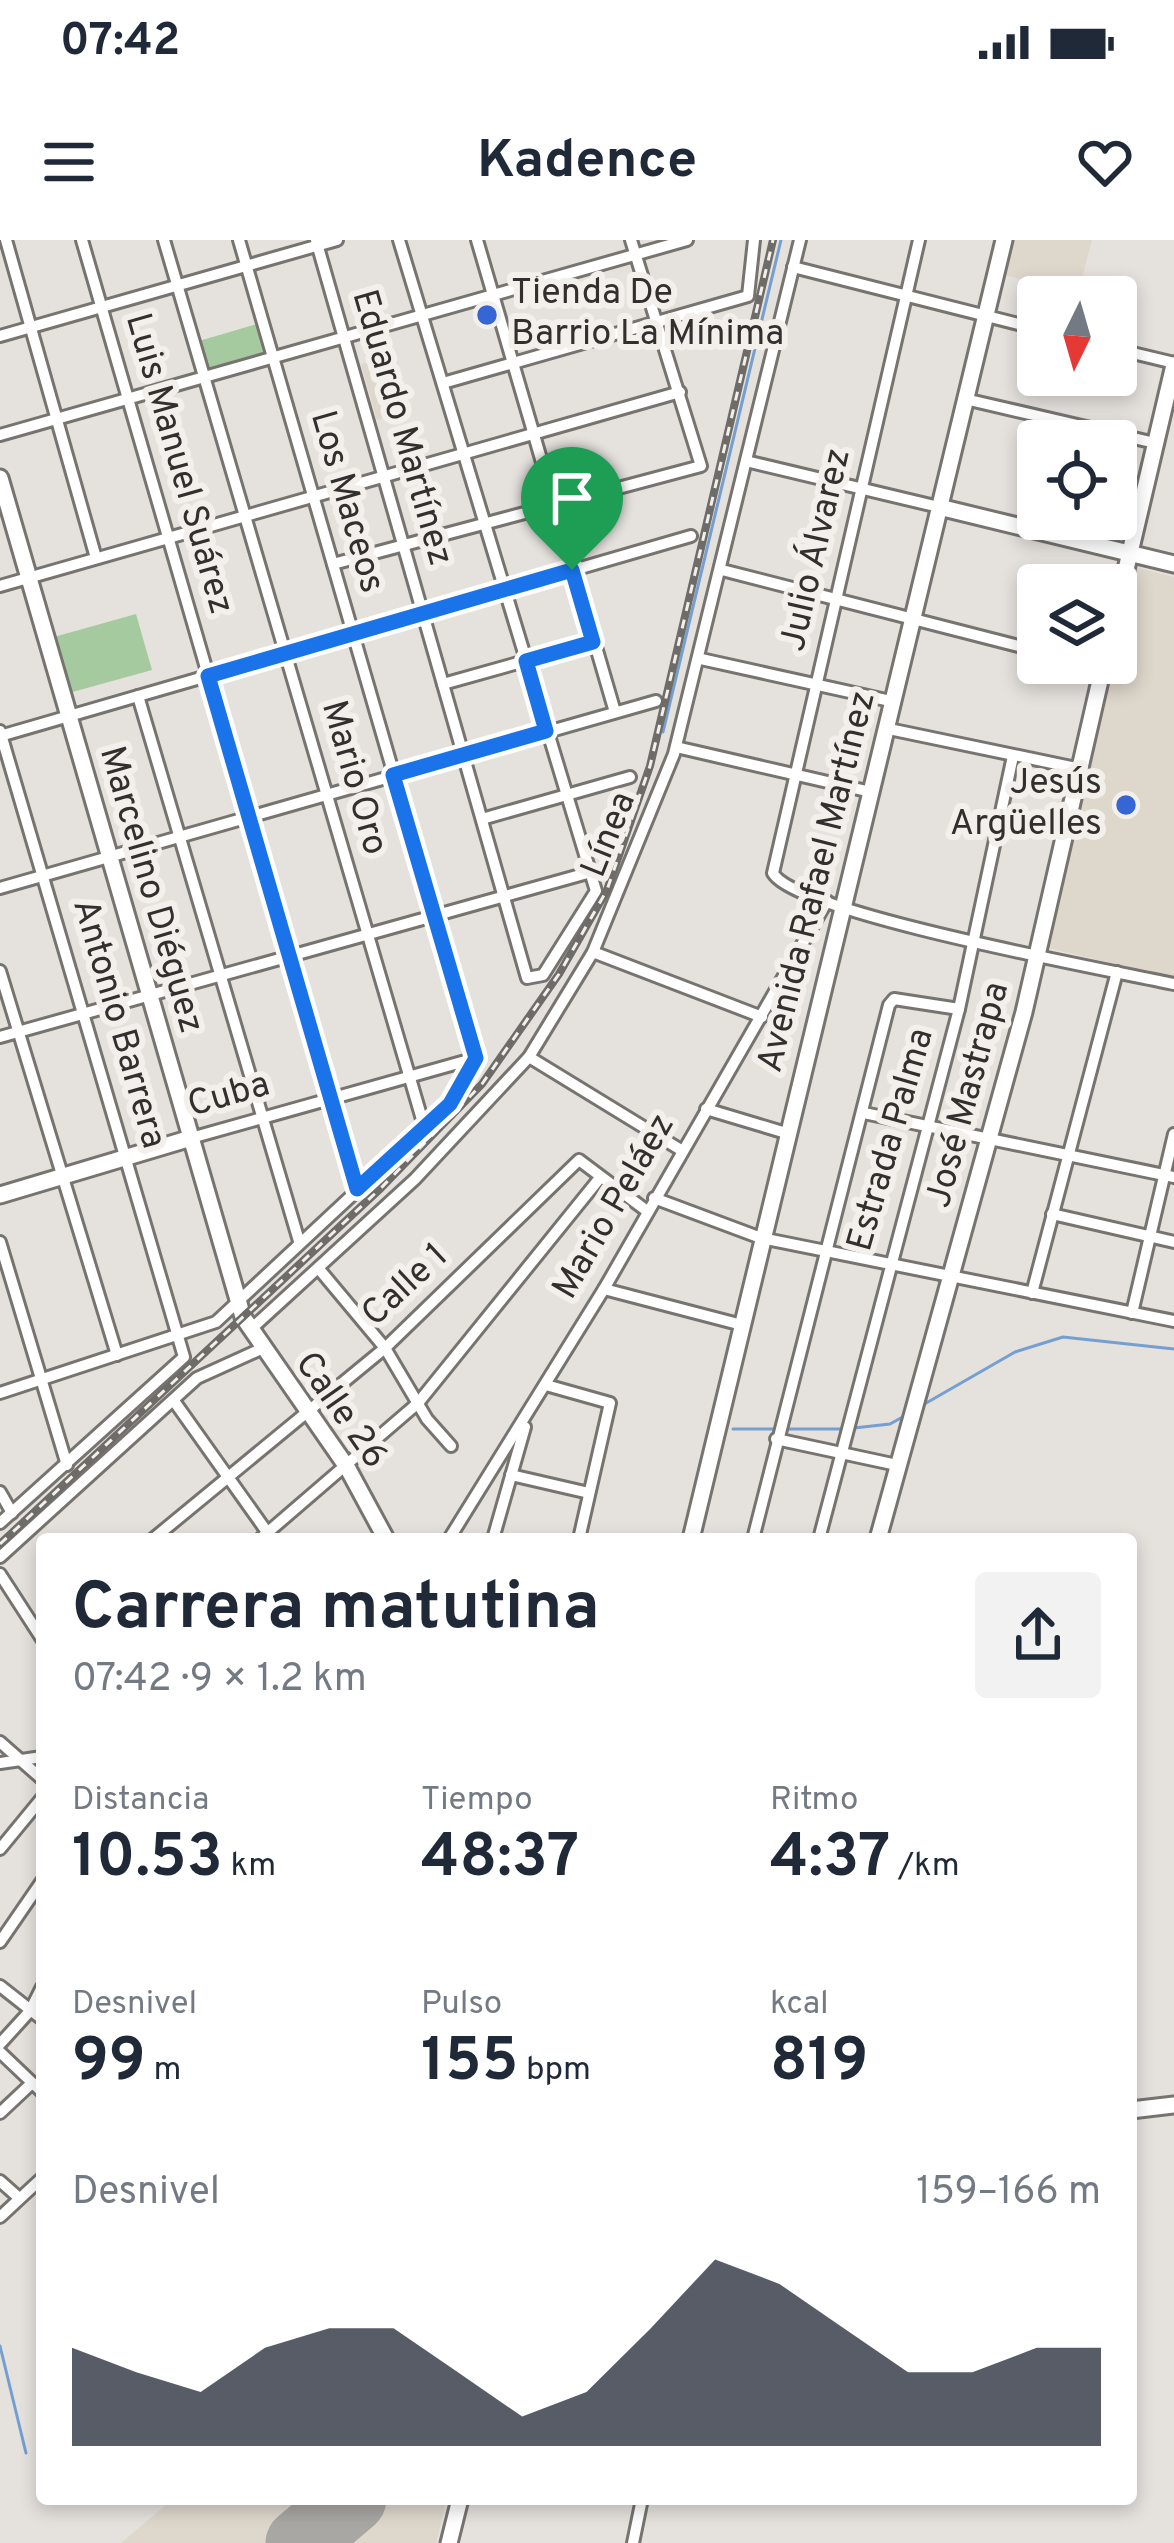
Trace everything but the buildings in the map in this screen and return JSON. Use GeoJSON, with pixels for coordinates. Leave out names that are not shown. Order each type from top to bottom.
{"type":"FeatureCollection","features":[{"type":"Feature","properties":{"kind":"street"},"geometry":{"type":"LineString","coordinates":[[6,240],[96,559]]}},
{"type":"Feature","properties":{"kind":"street","name":"Luis Manuel Suárez"},"geometry":{"type":"LineString","coordinates":[[82,240],[357,1189]]}},
{"type":"Feature","properties":{"kind":"street","name":"Mario Oro"},"geometry":{"type":"LineString","coordinates":[[164,240],[424,1126]]}},
{"type":"Feature","properties":{"kind":"street","name":"Los Maceos"},"geometry":{"type":"LineString","coordinates":[[239,240],[476,1058]]}},
{"type":"Feature","properties":{"kind":"street"},"geometry":{"type":"LineString","coordinates":[[0,336],[338,240]]}},
{"type":"Feature","properties":{"kind":"street"},"geometry":{"type":"LineString","coordinates":[[0,1037],[591,872],[399,240]]}},
{"type":"Feature","properties":{"kind":"street"},"geometry":{"type":"LineString","coordinates":[[477,240],[615,712]]}},
{"type":"Feature","properties":{"kind":"street"},"geometry":{"type":"LineString","coordinates":[[333,565],[483,520],[701,466],[632,240]]}},
{"type":"Feature","properties":{"kind":"street"},"geometry":{"type":"LineString","coordinates":[[0,435],[687,240]]}},
{"type":"Feature","properties":{"kind":"street"},"geometry":{"type":"LineString","coordinates":[[443,383],[748,296],[754,240]]}},
{"type":"Feature","properties":{"kind":"street","name":"Línea"},"geometry":{"type":"LineString","coordinates":[[177,1334],[244,1316],[320,1269],[416,1179],[529,1057],[593,952],[676,747],[800,240]]}},
{"type":"Feature","properties":{"kind":"street","name":"Julio Álvarez"},"geometry":{"type":"LineString","coordinates":[[835,904],[780,884],[773,873],[919,240]]}},
{"type":"Feature","properties":{"kind":"street","name":"Avenida Rafael Martínez"},"geometry":{"type":"LineString","coordinates":[[692,1533],[835,904],[889,729],[1004,240]]}},
{"type":"Feature","properties":{"kind":"street","name":"Eduardo Martínez"},"geometry":{"type":"LineString","coordinates":[[317,243],[527,978]]}},
{"type":"Feature","properties":{"kind":"street"},"geometry":{"type":"LineString","coordinates":[[793,267],[1017,324]]}},
{"type":"Feature","properties":{"kind":"street"},"geometry":{"type":"LineString","coordinates":[[1127,564],[1174,364],[1137,354]]}},
{"type":"Feature","properties":{"kind":"street"},"geometry":{"type":"LineString","coordinates":[[0,586],[680,392]]}},
{"type":"Feature","properties":{"kind":"street"},"geometry":{"type":"LineString","coordinates":[[965,399],[1155,443]]}},
{"type":"Feature","properties":{"kind":"street"},"geometry":{"type":"LineString","coordinates":[[746,461],[1174,564]]}},
{"type":"Feature","properties":{"kind":"street","name":"Marcelino Diéguez"},"geometry":{"type":"LineString","coordinates":[[0,478],[244,1316]]}},
{"type":"Feature","properties":{"kind":"street"},"geometry":{"type":"LineString","coordinates":[[0,734],[691,536]]}},
{"type":"Feature","properties":{"kind":"street"},"geometry":{"type":"LineString","coordinates":[[722,570],[1017,645]]}},
{"type":"Feature","properties":{"kind":"street"},"geometry":{"type":"LineString","coordinates":[[442,685],[593,642]]}},
{"type":"Feature","properties":{"kind":"street"},"geometry":{"type":"LineString","coordinates":[[701,659],[895,702]]}},
{"type":"Feature","properties":{"kind":"street","name":"José Mastrapa"},"geometry":{"type":"LineString","coordinates":[[880,1533],[1038,956],[1099,684]]}},
{"type":"Feature","properties":{"kind":"street"},"geometry":{"type":"LineString","coordinates":[[138,696],[299,1241]]}},
{"type":"Feature","properties":{"kind":"street"},"geometry":{"type":"LineString","coordinates":[[0,888],[656,701]]}},
{"type":"Feature","properties":{"kind":"street"},"geometry":{"type":"LineString","coordinates":[[889,729],[1081,769]]}},
{"type":"Feature","properties":{"kind":"street","name":"Antonio Barrera"},"geometry":{"type":"LineString","coordinates":[[0,734],[177,1334]]}},
{"type":"Feature","properties":{"kind":"street"},"geometry":{"type":"LineString","coordinates":[[676,747],[872,792]]}},
{"type":"Feature","properties":{"kind":"street","name":"Estrada Palma"},"geometry":{"type":"LineString","coordinates":[[821,1533],[959,1009],[1012,756]]}},
{"type":"Feature","properties":{"kind":"street"},"geometry":{"type":"LineString","coordinates":[[482,819],[630,777]]}},
{"type":"Feature","properties":{"kind":"street","name":"Línea"},"geometry":{"type":"LineString","coordinates":[[527,978],[543,975],[587,912],[596,891],[591,872]]}},
{"type":"Feature","properties":{"kind":"street"},"geometry":{"type":"LineString","coordinates":[[835,904],[975,943],[1174,984]]}},
{"type":"Feature","properties":{"kind":"street","name":"Mario Peláez"},"geometry":{"type":"LineString","coordinates":[[453,1533],[604,1289],[706,1108],[835,904]]}},
{"type":"Feature","properties":{"kind":"street"},"geometry":{"type":"LineString","coordinates":[[593,952],[762,1016]]}},
{"type":"Feature","properties":{"kind":"street"},"geometry":{"type":"LineString","coordinates":[[0,971],[117,1355]]}},
{"type":"Feature","properties":{"kind":"street"},"geometry":{"type":"LineString","coordinates":[[1031,1293],[1118,972]]}},
{"type":"Feature","properties":{"kind":"street"},"geometry":{"type":"LineString","coordinates":[[754,1533],[889,1005],[894,999],[959,1009]]}},
{"type":"Feature","properties":{"kind":"street"},"geometry":{"type":"LineString","coordinates":[[529,1057],[681,1150]]}},
{"type":"Feature","properties":{"kind":"street","name":"Línea"},"geometry":{"type":"LineString","coordinates":[[244,1316],[299,1241],[450,1104],[476,1058]]}},
{"type":"Feature","properties":{"kind":"street","name":"Cuba"},"geometry":{"type":"LineString","coordinates":[[0,1195],[476,1058]]}},
{"type":"Feature","properties":{"kind":"street"},"geometry":{"type":"LineString","coordinates":[[706,1108],[786,1133]]}},
{"type":"Feature","properties":{"kind":"street"},"geometry":{"type":"LineString","coordinates":[[864,1113],[1169,1176]]}},
{"type":"Feature","properties":{"kind":"street"},"geometry":{"type":"LineString","coordinates":[[1132,1312],[1169,1176],[1174,1134]]}},
{"type":"Feature","properties":{"kind":"street","name":"Calle 1"},"geometry":{"type":"LineString","coordinates":[[160,1533],[385,1348],[579,1160],[599,1179]]}},
{"type":"Feature","properties":{"kind":"street"},"geometry":{"type":"LineString","coordinates":[[270,1533],[418,1403],[599,1179],[647,1211]]}},
{"type":"Feature","properties":{"kind":"street"},"geometry":{"type":"LineString","coordinates":[[654,1198],[761,1238],[1174,1321]]}},
{"type":"Feature","properties":{"kind":"street"},"geometry":{"type":"LineString","coordinates":[[1052,1214],[1174,1242]]}},
{"type":"Feature","properties":{"kind":"street"},"geometry":{"type":"LineString","coordinates":[[0,1242],[67,1465]]}},
{"type":"Feature","properties":{"kind":"street"},"geometry":{"type":"LineString","coordinates":[[320,1269],[385,1348],[418,1403],[451,1445]]}},
{"type":"Feature","properties":{"kind":"street"},"geometry":{"type":"LineString","coordinates":[[604,1289],[742,1325]]}},
{"type":"Feature","properties":{"kind":"street","name":"Calle 26"},"geometry":{"type":"LineString","coordinates":[[244,1316],[261,1349],[347,1467],[383,1533]]}},
{"type":"Feature","properties":{"kind":"street"},"geometry":{"type":"LineString","coordinates":[[0,1393],[177,1334],[184,1357],[0,1523]]}},
{"type":"Feature","properties":{"kind":"street"},"geometry":{"type":"LineString","coordinates":[[0,1557],[197,1378],[261,1349]]}},
{"type":"Feature","properties":{"kind":"street"},"geometry":{"type":"LineString","coordinates":[[546,1385],[610,1403],[580,1533]]}},
{"type":"Feature","properties":{"kind":"street"},"geometry":{"type":"LineString","coordinates":[[174,1401],[230,1475],[264,1533]]}},
{"type":"Feature","properties":{"kind":"street"},"geometry":{"type":"LineString","coordinates":[[495,1533],[528,1416]]}},
{"type":"Feature","properties":{"kind":"street"},"geometry":{"type":"LineString","coordinates":[[776,1439],[897,1465]]}},
{"type":"Feature","properties":{"kind":"street"},"geometry":{"type":"LineString","coordinates":[[511,1475],[589,1493]]}},
{"type":"Feature","properties":{"kind":"street"},"geometry":{"type":"LineString","coordinates":[[0,1492],[12,1513]]}},
{"type":"Feature","properties":{"kind":"street"},"geometry":{"type":"LineString","coordinates":[[0,1574],[36,1627]]}},
{"type":"Feature","properties":{"kind":"street"},"geometry":{"type":"LineString","coordinates":[[0,1742],[36,1774]]}},
{"type":"Feature","properties":{"kind":"street"},"geometry":{"type":"LineString","coordinates":[[0,1763],[36,1758]]}},
{"type":"Feature","properties":{"kind":"street"},"geometry":{"type":"LineString","coordinates":[[0,1849],[36,1805]]}},
{"type":"Feature","properties":{"kind":"street"},"geometry":{"type":"LineString","coordinates":[[0,1827],[10,1837]]}},
{"type":"Feature","properties":{"kind":"street"},"geometry":{"type":"LineString","coordinates":[[0,1942],[36,1890]]}},
{"type":"Feature","properties":{"kind":"street"},"geometry":{"type":"LineString","coordinates":[[0,1986],[36,2015]]}},
{"type":"Feature","properties":{"kind":"street"},"geometry":{"type":"LineString","coordinates":[[36,2000],[0,2048],[36,2086]]}},
{"type":"Feature","properties":{"kind":"street"},"geometry":{"type":"LineString","coordinates":[[0,2114],[36,2088]]}},
{"type":"Feature","properties":{"kind":"street"},"geometry":{"type":"LineString","coordinates":[[1137,2109],[1174,2105]]}},
{"type":"Feature","properties":{"kind":"street"},"geometry":{"type":"LineString","coordinates":[[0,2181],[18,2198]]}},
{"type":"Feature","properties":{"kind":"street"},"geometry":{"type":"LineString","coordinates":[[0,2217],[36,2183]]}},
{"type":"Feature","properties":{"kind":"street"},"geometry":{"type":"LineString","coordinates":[[449,2543],[458,2505]]}},
{"type":"Feature","properties":{"kind":"street"},"geometry":{"type":"LineString","coordinates":[[633,2543],[641,2505]]}},
{"type":"Feature","properties":{"kind":"shaded area"},"geometry":{"type":"Polygon","coordinates":[[[1008,240],[1092,240],[1082,276],[1017,278],[1000,274],[1008,240]]]}},
{"type":"Feature","properties":{"kind":"shaded area"},"geometry":{"type":"Polygon","coordinates":[[[396,356],[410,411],[377,420],[361,364],[396,356]]]}},
{"type":"Feature","properties":{"kind":"shaded area","name":"Jesús Argüelles"},"geometry":{"type":"Polygon","coordinates":[[[1137,568],[1174,577],[1174,978],[1044,947],[1107,684],[1137,684],[1137,568]]]}},
{"type":"Feature","properties":{"kind":"shaded area"},"geometry":{"type":"Polygon","coordinates":[[[166,2505],[446,2505],[436,2543],[121,2543],[166,2505]]]}},
{"type":"Feature","properties":{"kind":"green space"},"geometry":{"type":"Polygon","coordinates":[[[257,324],[266,353],[208,370],[199,341],[257,324]]]}},
{"type":"Feature","properties":{"kind":"green space"},"geometry":{"type":"Polygon","coordinates":[[[136,614],[152,670],[69,693],[54,637],[136,614]]]}},
{"type":"Feature","properties":{"kind":"waterway"},"geometry":{"type":"LineString","coordinates":[[663,732],[781,240]]}},
{"type":"Feature","properties":{"kind":"waterway"},"geometry":{"type":"LineString","coordinates":[[921,1406],[1015,1352],[1063,1337],[1174,1349]]}},
{"type":"Feature","properties":{"kind":"waterway"},"geometry":{"type":"LineString","coordinates":[[854,1428],[890,1424],[908,1414]]}},
{"type":"Feature","properties":{"kind":"waterway"},"geometry":{"type":"LineString","coordinates":[[733,1429],[845,1429]]}},
{"type":"Feature","properties":{"kind":"waterway"},"geometry":{"type":"LineString","coordinates":[[0,2346],[26,2453]]}},
{"type":"Feature","properties":{"kind":"runway"},"geometry":{"type":"LineString","coordinates":[[300,2543],[345,2505]]}},
{"type":"Feature","properties":{"kind":"railway"},"geometry":{"type":"LineString","coordinates":[[0,1544],[381,1188],[482,1084],[559,974],[607,890],[650,766],[773,240]]}},
{"type":"Feature","properties":{"kind":"place","name":"Tienda De Barrio La Mínima"},"geometry":{"type":"Point","coordinates":[487,315]}},
{"type":"Feature","properties":{"kind":"place","name":"Jesús Argüelles"},"geometry":{"type":"Point","coordinates":[1126,805]}},
{"type":"Feature","properties":{"kind":"route"},"geometry":{"type":"LineString","coordinates":[[572,570],[593,642],[526,661],[546,731],[393,775],[476,1058],[450,1104],[357,1189],[208,676],[572,570]]}}]}
